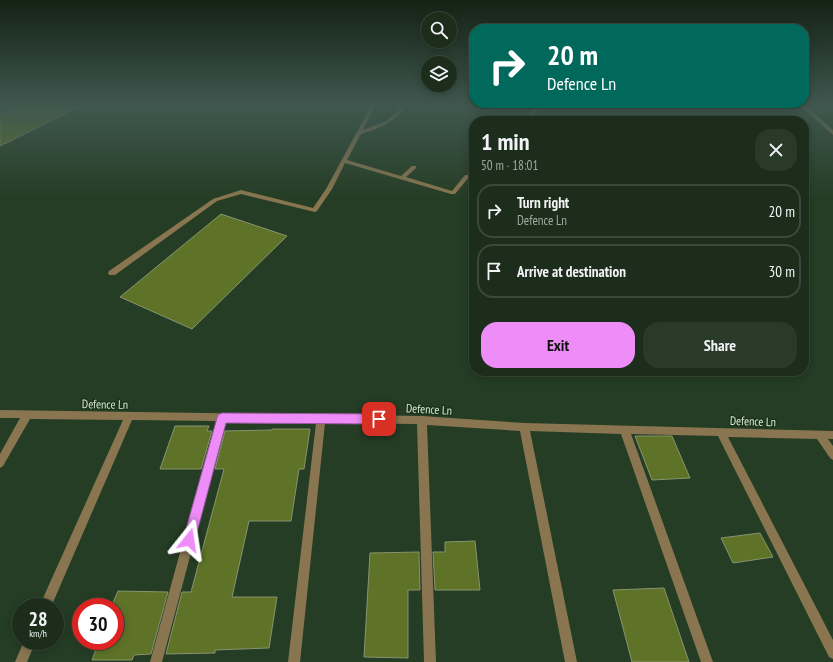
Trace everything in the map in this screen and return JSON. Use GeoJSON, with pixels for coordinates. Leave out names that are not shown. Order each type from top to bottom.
{"type":"FeatureCollection","features":[{"type":"Feature","properties":{"kind":"street"},"geometry":{"type":"LineString","coordinates":[[112,273],[215,200],[241,192],[315,210],[329,188],[357,137]]}},
{"type":"Feature","properties":{"kind":"street"},"geometry":{"type":"LineString","coordinates":[[344,161],[453,194],[467,176]]}},
{"type":"Feature","properties":{"kind":"street"},"geometry":{"type":"LineString","coordinates":[[402,178],[414,167]]}},
{"type":"Feature","properties":{"kind":"street","name":"Defence Ln"},"geometry":{"type":"LineString","coordinates":[[0,414],[422,420],[524,427],[833,435]]}},
{"type":"Feature","properties":{"kind":"street"},"geometry":{"type":"LineString","coordinates":[[0,463],[27,415]]}},
{"type":"Feature","properties":{"kind":"street"},"geometry":{"type":"LineString","coordinates":[[49,598],[129,417]]}},
{"type":"Feature","properties":{"kind":"street"},"geometry":{"type":"LineString","coordinates":[[156,662],[222,418]]}},
{"type":"Feature","properties":{"kind":"street"},"geometry":{"type":"LineString","coordinates":[[294,662],[321,418]]}},
{"type":"Feature","properties":{"kind":"street"},"geometry":{"type":"LineString","coordinates":[[422,420],[430,662]]}},
{"type":"Feature","properties":{"kind":"street"},"geometry":{"type":"LineString","coordinates":[[524,427],[571,662]]}},
{"type":"Feature","properties":{"kind":"street"},"geometry":{"type":"LineString","coordinates":[[624,430],[707,662]]}},
{"type":"Feature","properties":{"kind":"street"},"geometry":{"type":"LineString","coordinates":[[721,432],[833,653]]}},
{"type":"Feature","properties":{"kind":"street"},"geometry":{"type":"LineString","coordinates":[[820,435],[833,455]]}},
{"type":"Feature","properties":{"kind":"street"},"geometry":{"type":"LineString","coordinates":[[21,662],[26,650]]}},
{"type":"Feature","properties":{"kind":"building"},"geometry":{"type":"Polygon","coordinates":[[[0,137],[18,137],[0,146],[0,137]]]}},
{"type":"Feature","properties":{"kind":"building"},"geometry":{"type":"Polygon","coordinates":[[[221,214],[287,236],[192,329],[120,297],[221,214]]]}},
{"type":"Feature","properties":{"kind":"building"},"geometry":{"type":"Polygon","coordinates":[[[175,426],[209,426],[207,431],[212,431],[201,469],[160,469],[175,426]]]}},
{"type":"Feature","properties":{"kind":"building"},"geometry":{"type":"Polygon","coordinates":[[[310,429],[304,469],[299,469],[291,521],[249,521],[232,597],[277,597],[269,648],[215,650],[215,653],[166,654],[182,592],[191,592],[224,469],[215,469],[225,431],[310,429]]]}},
{"type":"Feature","properties":{"kind":"building"},"geometry":{"type":"Polygon","coordinates":[[[635,436],[672,436],[690,478],[652,480],[635,436]]]}},
{"type":"Feature","properties":{"kind":"building"},"geometry":{"type":"Polygon","coordinates":[[[760,533],[773,557],[733,563],[721,538],[760,533]]]}},
{"type":"Feature","properties":{"kind":"building"},"geometry":{"type":"Polygon","coordinates":[[[475,541],[480,590],[435,590],[433,552],[445,552],[445,542],[475,541]]]}},
{"type":"Feature","properties":{"kind":"building"},"geometry":{"type":"Polygon","coordinates":[[[419,552],[420,590],[408,590],[408,658],[364,657],[370,553],[419,552]]]}},
{"type":"Feature","properties":{"kind":"building"},"geometry":{"type":"Polygon","coordinates":[[[664,588],[689,662],[632,662],[613,590],[664,588]]]}},
{"type":"Feature","properties":{"kind":"building"},"geometry":{"type":"Polygon","coordinates":[[[118,591],[168,592],[151,654],[134,655],[132,660],[92,660],[96,650],[124,650],[124,598],[115,598],[118,591]]]}},
{"type":"Feature","properties":{"kind":"route"},"geometry":{"type":"LineString","coordinates":[[189,540],[222,418],[379,419]]}}]}
